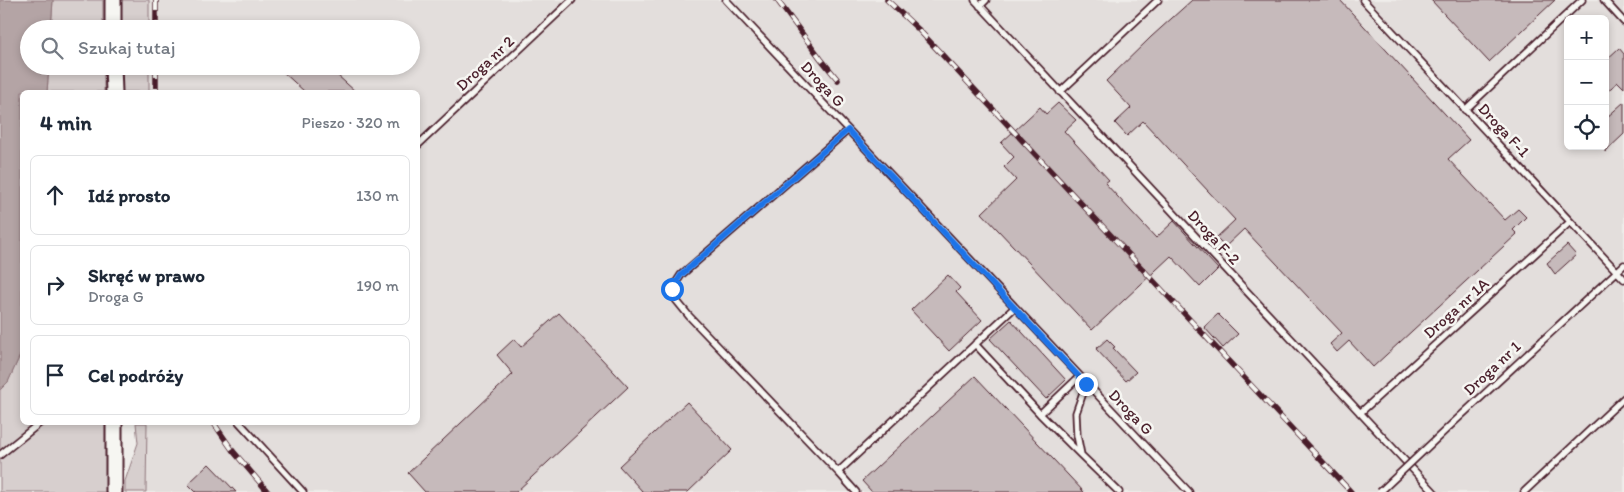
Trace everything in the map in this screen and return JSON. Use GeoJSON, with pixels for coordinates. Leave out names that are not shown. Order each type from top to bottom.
{"type":"FeatureCollection","features":[{"type":"Feature","properties":{"kind":"street"},"geometry":{"type":"LineString","coordinates":[[113,0],[113,20]]}},
{"type":"Feature","properties":{"kind":"street"},"geometry":{"type":"LineString","coordinates":[[114,75],[114,90]]}},
{"type":"Feature","properties":{"kind":"street"},"geometry":{"type":"LineString","coordinates":[[114,425],[114,492]]}},
{"type":"Feature","properties":{"kind":"lane","name":"Droga nr 2"},"geometry":{"type":"LineString","coordinates":[[420,143],[572,0]]}},
{"type":"Feature","properties":{"kind":"lane","name":"Droga G"},"geometry":{"type":"LineString","coordinates":[[726,0],[1189,492]]}},
{"type":"Feature","properties":{"kind":"lane","name":"Droga F-2"},"geometry":{"type":"LineString","coordinates":[[974,0],[1434,492]]}},
{"type":"Feature","properties":{"kind":"lane"},"geometry":{"type":"LineString","coordinates":[[980,6],[986,0]]}},
{"type":"Feature","properties":{"kind":"lane"},"geometry":{"type":"LineString","coordinates":[[1060,92],[1158,0]]}},
{"type":"Feature","properties":{"kind":"lane","name":"Droga F-1"},"geometry":{"type":"LineString","coordinates":[[1363,0],[1624,280]]}},
{"type":"Feature","properties":{"kind":"lane"},"geometry":{"type":"LineString","coordinates":[[1465,110],[1582,0]]}},
{"type":"Feature","properties":{"kind":"lane"},"geometry":{"type":"LineString","coordinates":[[1604,0],[1624,22]]}},
{"type":"Feature","properties":{"kind":"lane"},"geometry":{"type":"LineString","coordinates":[[848,130],[681,275],[672,289],[676,300],[689,316],[856,492]]}},
{"type":"Feature","properties":{"kind":"lane","name":"Droga nr 1A"},"geometry":{"type":"LineString","coordinates":[[1360,413],[1570,222]]}},
{"type":"Feature","properties":{"kind":"lane","name":"Droga nr 1"},"geometry":{"type":"LineString","coordinates":[[1380,492],[1624,265]]}},
{"type":"Feature","properties":{"kind":"lane"},"geometry":{"type":"LineString","coordinates":[[838,472],[1014,308]]}},
{"type":"Feature","properties":{"kind":"lane"},"geometry":{"type":"LineString","coordinates":[[975,344],[1040,414],[1119,492]]}},
{"type":"Feature","properties":{"kind":"lane"},"geometry":{"type":"LineString","coordinates":[[1040,414],[1080,377]]}},
{"type":"Feature","properties":{"kind":"lane"},"geometry":{"type":"LineString","coordinates":[[1081,455],[1077,435],[1076,413],[1086,384]]}},
{"type":"Feature","properties":{"kind":"lane"},"geometry":{"type":"LineString","coordinates":[[1524,492],[1624,398]]}},
{"type":"Feature","properties":{"kind":"lane"},"geometry":{"type":"LineString","coordinates":[[0,455],[37,425]]}},
{"type":"Feature","properties":{"kind":"lane"},"geometry":{"type":"LineString","coordinates":[[242,425],[303,492]]}},
{"type":"Feature","properties":{"kind":"shaded area"},"geometry":{"type":"Polygon","coordinates":[[[0,0],[53,0],[52,20],[20,20],[20,75],[48,75],[47,90],[20,90],[20,355],[8,382],[0,390],[0,0]]]}},
{"type":"Feature","properties":{"kind":"shaded area"},"geometry":{"type":"Polygon","coordinates":[[[53,0],[103,0],[103,20],[52,20],[53,0]]]}},
{"type":"Feature","properties":{"kind":"shaded area"},"geometry":{"type":"Polygon","coordinates":[[[121,0],[149,0],[149,20],[122,20],[121,0]]]}},
{"type":"Feature","properties":{"kind":"shaded area"},"geometry":{"type":"Polygon","coordinates":[[[149,0],[1624,0],[1624,492],[140,492],[140,425],[420,425],[420,90],[149,90],[149,75],[420,75],[420,20],[149,20],[149,0]]]}},
{"type":"Feature","properties":{"kind":"shaded area"},"geometry":{"type":"Polygon","coordinates":[[[48,75],[104,75],[104,90],[47,90],[48,75]]]}},
{"type":"Feature","properties":{"kind":"shaded area"},"geometry":{"type":"Polygon","coordinates":[[[122,75],[149,75],[149,90],[122,90],[122,75]]]}},
{"type":"Feature","properties":{"kind":"shaded area"},"geometry":{"type":"Polygon","coordinates":[[[20,355],[20,425],[107,425],[107,492],[0,492],[0,390],[8,382],[20,355]]]}},
{"type":"Feature","properties":{"kind":"shaded area"},"geometry":{"type":"Polygon","coordinates":[[[136,425],[147,425],[146,492],[125,492],[125,481],[138,443],[136,425]]]}},
{"type":"Feature","properties":{"kind":"building"},"geometry":{"type":"Polygon","coordinates":[[[1192,0],[1340,0],[1469,140],[1448,159],[1505,220],[1518,209],[1526,217],[1513,230],[1517,234],[1373,367],[1349,341],[1337,352],[1330,344],[1342,333],[1244,229],[1225,247],[1216,238],[1235,220],[1143,121],[1127,136],[1115,123],[1131,108],[1106,81],[1192,0]]]}},
{"type":"Feature","properties":{"kind":"building"},"geometry":{"type":"Polygon","coordinates":[[[1431,0],[1555,0],[1489,62],[1431,0]]]}},
{"type":"Feature","properties":{"kind":"building"},"geometry":{"type":"Polygon","coordinates":[[[1619,48],[1624,54],[1624,88],[1618,82],[1609,90],[1609,57],[1619,48]]]}},
{"type":"Feature","properties":{"kind":"building"},"geometry":{"type":"Polygon","coordinates":[[[286,75],[337,75],[354,90],[303,90],[286,75]]]}},
{"type":"Feature","properties":{"kind":"building"},"geometry":{"type":"Polygon","coordinates":[[[1624,102],[1624,134],[1609,148],[1609,115],[1624,102]]]}},
{"type":"Feature","properties":{"kind":"building"},"geometry":{"type":"Polygon","coordinates":[[[1058,103],[1076,120],[1064,131],[1109,180],[1105,183],[1156,238],[1174,221],[1218,269],[1200,287],[1171,256],[1092,330],[982,213],[1016,180],[1004,167],[1014,157],[1001,143],[1040,107],[1046,114],[1058,103]]]}},
{"type":"Feature","properties":{"kind":"building"},"geometry":{"type":"Polygon","coordinates":[[[1567,245],[1576,255],[1555,274],[1547,263],[1567,245]]]}},
{"type":"Feature","properties":{"kind":"building"},"geometry":{"type":"Polygon","coordinates":[[[948,275],[960,288],[956,292],[982,320],[949,351],[911,310],[948,275]]]}},
{"type":"Feature","properties":{"kind":"building"},"geometry":{"type":"Polygon","coordinates":[[[559,313],[628,387],[516,492],[425,492],[408,473],[513,374],[497,355],[514,339],[521,347],[559,313]]]}},
{"type":"Feature","properties":{"kind":"building"},"geometry":{"type":"Polygon","coordinates":[[[1218,314],[1238,334],[1223,348],[1204,327],[1218,314]]]}},
{"type":"Feature","properties":{"kind":"building"},"geometry":{"type":"Polygon","coordinates":[[[1011,320],[1066,380],[1046,399],[990,339],[1011,320]]]}},
{"type":"Feature","properties":{"kind":"building"},"geometry":{"type":"Polygon","coordinates":[[[1107,339],[1136,372],[1126,381],[1096,349],[1107,339]]]}},
{"type":"Feature","properties":{"kind":"building"},"geometry":{"type":"Polygon","coordinates":[[[975,376],[1084,492],[872,492],[862,481],[975,376]]]}},
{"type":"Feature","properties":{"kind":"building"},"geometry":{"type":"Polygon","coordinates":[[[687,402],[732,450],[688,492],[643,492],[619,466],[687,402]]]}},
{"type":"Feature","properties":{"kind":"building"},"geometry":{"type":"Polygon","coordinates":[[[209,464],[236,492],[196,492],[188,484],[209,464]]]}},
{"type":"Feature","properties":{"kind":"railway"},"geometry":{"type":"LineString","coordinates":[[156,0],[156,20]]}},
{"type":"Feature","properties":{"kind":"railway"},"geometry":{"type":"LineString","coordinates":[[777,0],[838,80]]}},
{"type":"Feature","properties":{"kind":"railway"},"geometry":{"type":"LineString","coordinates":[[887,0],[918,29],[1351,492]]}},
{"type":"Feature","properties":{"kind":"railway"},"geometry":{"type":"LineString","coordinates":[[156,75],[156,90]]}},
{"type":"Feature","properties":{"kind":"railway"},"geometry":{"type":"LineString","coordinates":[[215,425],[233,451],[268,492]]}},
{"type":"Feature","properties":{"kind":"route"},"geometry":{"type":"LineString","coordinates":[[672,289],[681,275],[848,130],[1086,384]]}}]}
